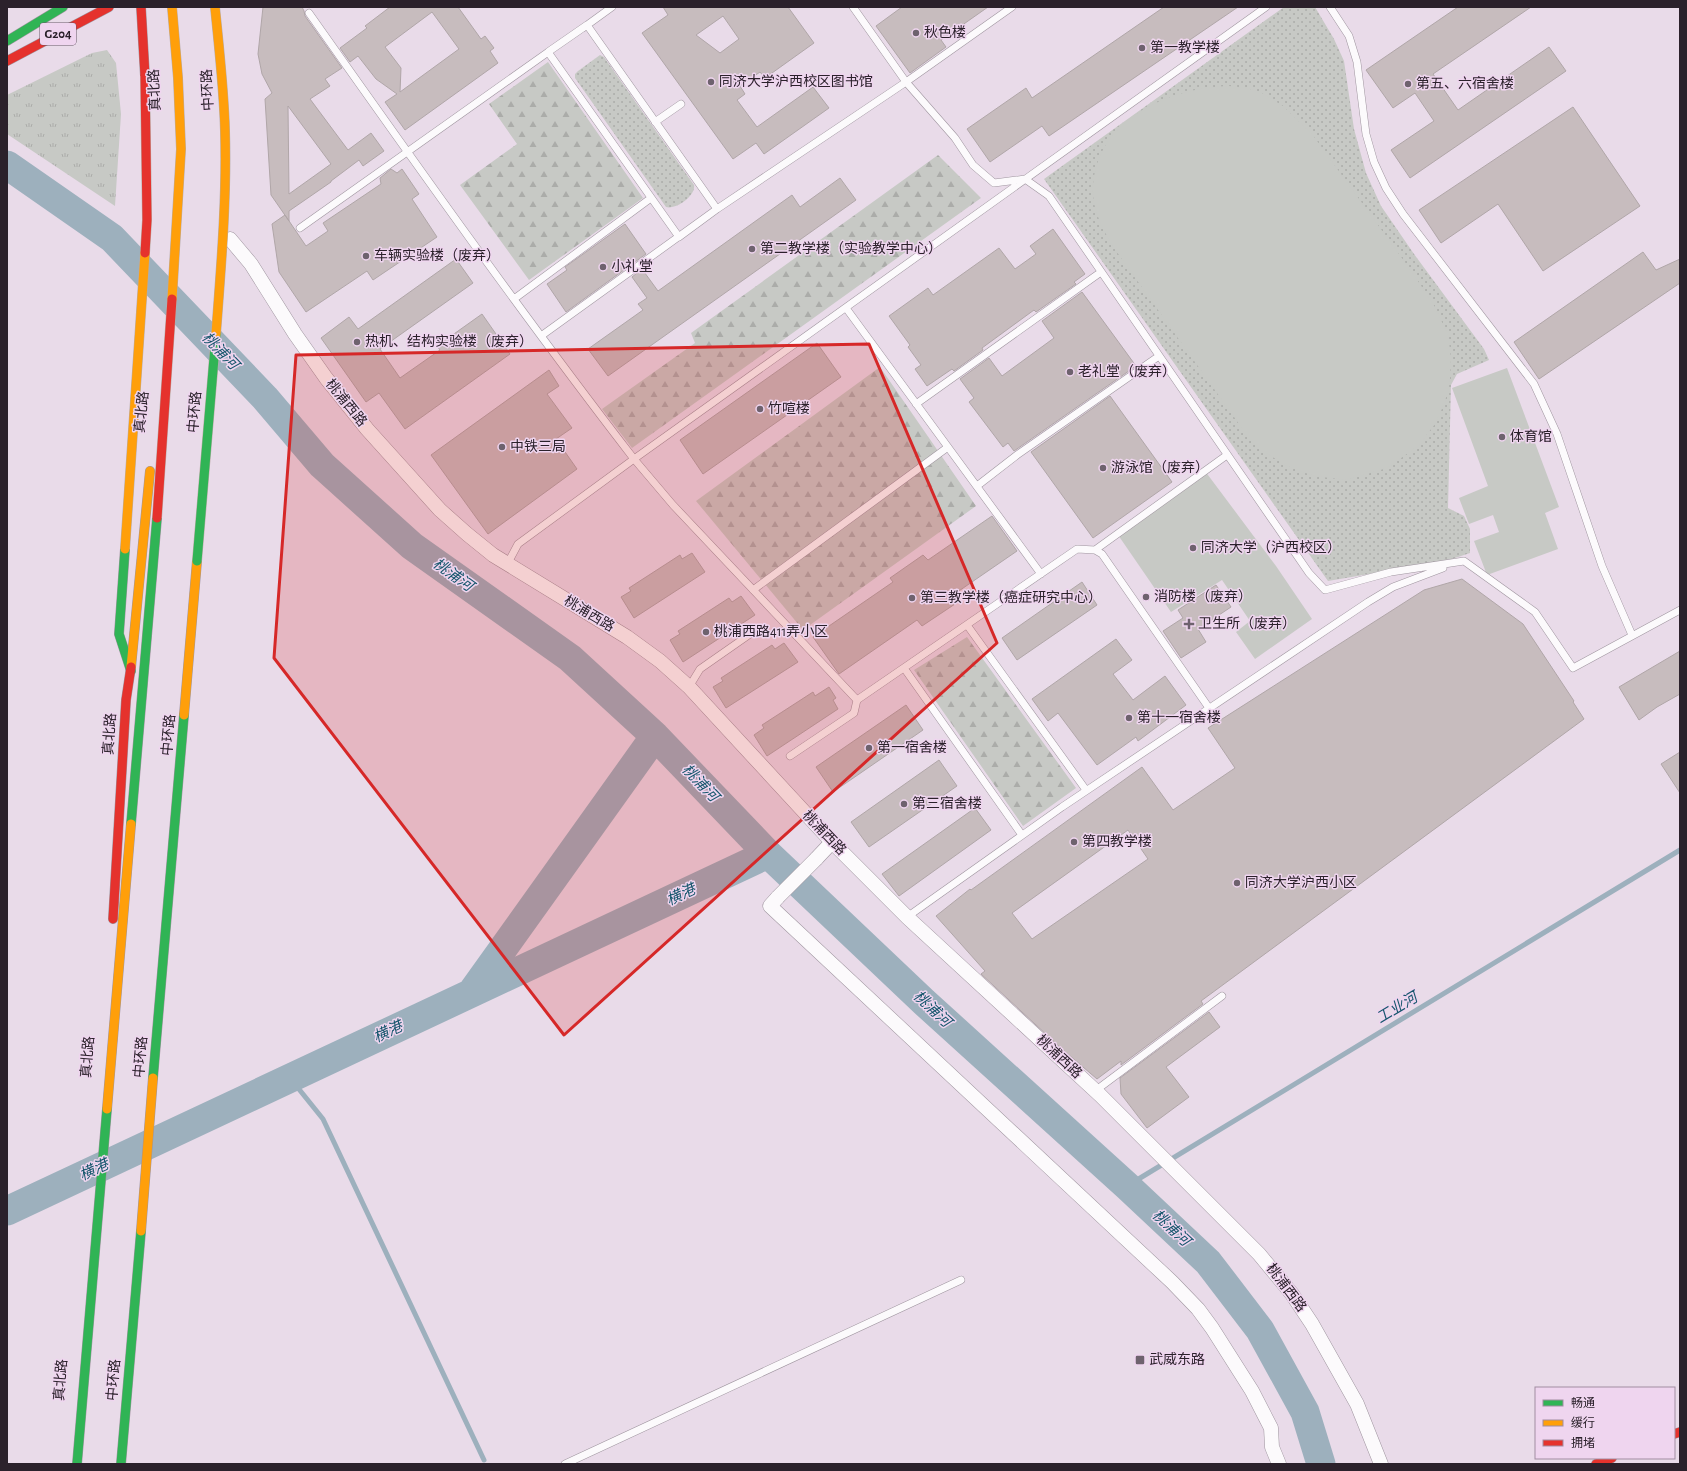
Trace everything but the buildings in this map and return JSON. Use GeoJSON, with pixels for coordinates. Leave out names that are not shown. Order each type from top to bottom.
{"type":"FeatureCollection","features":[{"type":"Feature","properties":{"kind":"main road","name":"G204"},"geometry":{"type":"LineString","coordinates":[[7,41],[63,7]]}},
{"type":"Feature","properties":{"kind":"main road","name":"G204"},"geometry":{"type":"LineString","coordinates":[[7,61],[109,7]]}},
{"type":"Feature","properties":{"kind":"main road"},"geometry":{"type":"LineString","coordinates":[[131,671],[119,634],[147,220],[145,76],[141,7]]}},
{"type":"Feature","properties":{"kind":"main road","name":"中环路"},"geometry":{"type":"LineString","coordinates":[[77,1464],[155,534],[178,221],[181,149],[178,78],[172,7]]}},
{"type":"Feature","properties":{"kind":"main road","name":"中环路"},"geometry":{"type":"LineString","coordinates":[[121,1464],[220,281],[225,147],[222,74],[215,7]]}},
{"type":"Feature","properties":{"kind":"main road"},"geometry":{"type":"LineString","coordinates":[[224,7],[230,73],[234,148],[227,281]]}},
{"type":"Feature","properties":{"kind":"main road","name":"真北路"},"geometry":{"type":"LineString","coordinates":[[153,442],[160,372],[171,220],[172,150],[169,78],[165,38]]}},
{"type":"Feature","properties":{"kind":"main road","name":"真北路"},"geometry":{"type":"LineString","coordinates":[[112,926],[126,700],[131,671],[151,458]]}},
{"type":"Feature","properties":{"kind":"main road"},"geometry":{"type":"LineString","coordinates":[[128,1464],[167,1021],[212,474]]}},
{"type":"Feature","properties":{"kind":"main road","name":"真北路"},"geometry":{"type":"LineString","coordinates":[[68,1464],[110,957]]}},
{"type":"Feature","properties":{"kind":"main road"},"geometry":{"type":"LineString","coordinates":[[1596,1464],[1609,1459]]}},
{"type":"Feature","properties":{"kind":"street","name":"桃浦西路"},"geometry":{"type":"LineString","coordinates":[[230,238],[251,264],[295,334],[326,378],[372,435],[440,510],[466,534],[493,555],[627,637],[660,661],[689,687],[832,842],[907,917],[1095,1090],[1259,1254],[1292,1294],[1312,1324],[1357,1404],[1381,1464]]}},
{"type":"Feature","properties":{"kind":"street"},"geometry":{"type":"LineString","coordinates":[[832,842],[770,906],[1172,1282],[1198,1309],[1227,1350],[1265,1416],[1271,1428],[1272,1447],[1279,1464]]}},
{"type":"Feature","properties":{"kind":"lane"},"geometry":{"type":"LineString","coordinates":[[300,228],[612,7]]}},
{"type":"Feature","properties":{"kind":"lane"},"geometry":{"type":"LineString","coordinates":[[853,7],[906,82],[955,138],[973,165],[994,183],[1025,179],[1049,196],[1309,573],[1324,590],[1391,572],[1464,561],[1535,612],[1573,668],[1680,610]]}},
{"type":"Feature","properties":{"kind":"lane"},"geometry":{"type":"LineString","coordinates":[[541,336],[717,209],[906,82],[1012,7]]}},
{"type":"Feature","properties":{"kind":"lane"},"geometry":{"type":"LineString","coordinates":[[510,559],[518,544],[634,459],[1266,7]]}},
{"type":"Feature","properties":{"kind":"lane"},"geometry":{"type":"LineString","coordinates":[[1330,7],[1349,36],[1358,62],[1366,134],[1374,162],[1386,188],[1403,214],[1534,384],[1557,434],[1602,566],[1632,635]]}},
{"type":"Feature","properties":{"kind":"lane"},"geometry":{"type":"LineString","coordinates":[[309,13],[407,153],[541,336],[634,459],[673,505],[856,700]]}},
{"type":"Feature","properties":{"kind":"lane"},"geometry":{"type":"LineString","coordinates":[[587,25],[717,209]]}},
{"type":"Feature","properties":{"kind":"lane"},"geometry":{"type":"LineString","coordinates":[[548,52],[679,237]]}},
{"type":"Feature","properties":{"kind":"lane"},"geometry":{"type":"LineString","coordinates":[[655,122],[681,104]]}},
{"type":"Feature","properties":{"kind":"lane"},"geometry":{"type":"LineString","coordinates":[[514,299],[651,198]]}},
{"type":"Feature","properties":{"kind":"lane"},"geometry":{"type":"LineString","coordinates":[[916,404],[1101,272]]}},
{"type":"Feature","properties":{"kind":"lane"},"geometry":{"type":"LineString","coordinates":[[846,308],[1041,574]]}},
{"type":"Feature","properties":{"kind":"lane"},"geometry":{"type":"LineString","coordinates":[[977,486],[1017,455],[1159,356]]}},
{"type":"Feature","properties":{"kind":"lane"},"geometry":{"type":"LineString","coordinates":[[753,590],[948,447]]}},
{"type":"Feature","properties":{"kind":"lane"},"geometry":{"type":"LineString","coordinates":[[1095,550],[1227,455]]}},
{"type":"Feature","properties":{"kind":"lane"},"geometry":{"type":"LineString","coordinates":[[790,756],[854,712],[856,700],[1077,549],[1095,550],[1102,554],[1209,708]]}},
{"type":"Feature","properties":{"kind":"lane"},"geometry":{"type":"LineString","coordinates":[[907,917],[1086,790],[1368,602],[1393,587],[1464,561]]}},
{"type":"Feature","properties":{"kind":"lane"},"geometry":{"type":"LineString","coordinates":[[967,625],[1086,790]]}},
{"type":"Feature","properties":{"kind":"lane"},"geometry":{"type":"LineString","coordinates":[[689,687],[700,669],[752,632]]}},
{"type":"Feature","properties":{"kind":"lane"},"geometry":{"type":"LineString","coordinates":[[904,668],[1022,835]]}},
{"type":"Feature","properties":{"kind":"lane"},"geometry":{"type":"LineString","coordinates":[[1095,1090],[1222,996]]}},
{"type":"Feature","properties":{"kind":"lane"},"geometry":{"type":"LineString","coordinates":[[566,1464],[960,1280]]}},
{"type":"Feature","properties":{"kind":"highlighted area"},"geometry":{"type":"Polygon","coordinates":[[[869,344],[997,643],[564,1035],[274,658],[296,355],[869,344]]]}},
{"type":"Feature","properties":{"kind":"green space"},"geometry":{"type":"Polygon","coordinates":[[[1284,7],[1315,7],[1334,39],[1344,61],[1354,129],[1366,173],[1381,206],[1414,254],[1484,349],[1489,360],[1457,374],[1451,385],[1448,508],[1464,516],[1470,529],[1470,553],[1446,561],[1328,581],[1044,179],[1284,7]]]}},
{"type":"Feature","properties":{"kind":"green space"},"geometry":{"type":"Polygon","coordinates":[[[107,50],[116,63],[121,114],[115,206],[7,134],[7,95],[92,53],[107,50]]]}},
{"type":"Feature","properties":{"kind":"green space"},"geometry":{"type":"Polygon","coordinates":[[[600,55],[604,57],[694,185],[692,194],[680,204],[666,207],[575,78],[575,74],[578,71],[600,55]]]}},
{"type":"Feature","properties":{"kind":"green space"},"geometry":{"type":"Polygon","coordinates":[[[548,62],[643,198],[529,280],[460,185],[517,144],[489,104],[548,62]]]}},
{"type":"Feature","properties":{"kind":"green space"},"geometry":{"type":"Polygon","coordinates":[[[1229,86],[1247,88],[1262,93],[1283,106],[1312,134],[1412,272],[1435,307],[1448,335],[1451,358],[1450,379],[1445,402],[1435,424],[1418,446],[1387,468],[1347,480],[1314,476],[1287,466],[1266,453],[1244,431],[1114,248],[1106,235],[1097,214],[1093,199],[1096,167],[1106,145],[1120,127],[1138,113],[1159,101],[1182,93],[1206,88],[1229,86]]]}},
{"type":"Feature","properties":{"kind":"green space"},"geometry":{"type":"Polygon","coordinates":[[[938,155],[981,198],[632,448],[602,409],[695,343],[691,333],[938,155]]]}},
{"type":"Feature","properties":{"kind":"green space"},"geometry":{"type":"Polygon","coordinates":[[[880,367],[976,506],[803,630],[696,501],[880,367]]]}},
{"type":"Feature","properties":{"kind":"green space","name":"体育馆"},"geometry":{"type":"Polygon","coordinates":[[[1507,368],[1559,507],[1545,513],[1558,549],[1487,575],[1474,541],[1499,532],[1493,515],[1469,524],[1459,498],[1488,486],[1452,388],[1507,368]]]}},
{"type":"Feature","properties":{"kind":"green space"},"geometry":{"type":"Polygon","coordinates":[[[1205,471],[1276,566],[1312,619],[1255,659],[1236,632],[1250,621],[1222,580],[1171,612],[1116,532],[1205,471]]]}},
{"type":"Feature","properties":{"kind":"green space"},"geometry":{"type":"Polygon","coordinates":[[[967,637],[1076,788],[1023,826],[914,670],[967,637]]]}},
{"type":"Feature","properties":{"kind":"waterway","name":"桃浦河"},"geometry":{"type":"LineString","coordinates":[[7,165],[112,238],[265,398],[322,465],[412,546],[570,658],[655,736],[768,854],[924,1002],[1127,1186],[1208,1262],[1260,1330],[1305,1412],[1321,1464]]}},
{"type":"Feature","properties":{"kind":"waterway"},"geometry":{"type":"LineString","coordinates":[[472,992],[655,736]]}},
{"type":"Feature","properties":{"kind":"waterway","name":"工业河"},"geometry":{"type":"LineString","coordinates":[[1127,1186],[1680,850]]}},
{"type":"Feature","properties":{"kind":"waterway","name":"横港"},"geometry":{"type":"LineString","coordinates":[[7,1211],[768,854]]}},
{"type":"Feature","properties":{"kind":"waterway"},"geometry":{"type":"LineString","coordinates":[[290,1078],[323,1119],[484,1460]]}},
{"type":"Feature","properties":{"kind":"traffic: fast"},"geometry":{"type":"LineString","coordinates":[[7,41],[63,7]]}},
{"type":"Feature","properties":{"kind":"traffic: fast"},"geometry":{"type":"LineString","coordinates":[[197,561],[216,334]]}},
{"type":"Feature","properties":{"kind":"traffic: fast"},"geometry":{"type":"LineString","coordinates":[[131,824],[157,518]]}},
{"type":"Feature","properties":{"kind":"traffic: fast"},"geometry":{"type":"LineString","coordinates":[[125,549],[119,634],[131,671]]}},
{"type":"Feature","properties":{"kind":"traffic: fast"},"geometry":{"type":"LineString","coordinates":[[153,1078],[184,715]]}},
{"type":"Feature","properties":{"kind":"traffic: fast"},"geometry":{"type":"LineString","coordinates":[[77,1464],[107,1109]]}},
{"type":"Feature","properties":{"kind":"traffic: fast"},"geometry":{"type":"LineString","coordinates":[[121,1464],[141,1231]]}},
{"type":"Feature","properties":{"kind":"traffic: slow"},"geometry":{"type":"LineString","coordinates":[[172,7],[178,78],[181,149],[172,299]]}},
{"type":"Feature","properties":{"kind":"traffic: slow"},"geometry":{"type":"LineString","coordinates":[[215,7],[224,100],[225,131],[223,233],[216,334]]}},
{"type":"Feature","properties":{"kind":"traffic: slow"},"geometry":{"type":"LineString","coordinates":[[125,549],[145,253]]}},
{"type":"Feature","properties":{"kind":"traffic: slow"},"geometry":{"type":"LineString","coordinates":[[131,667],[150,471]]}},
{"type":"Feature","properties":{"kind":"traffic: slow"},"geometry":{"type":"LineString","coordinates":[[184,715],[197,561]]}},
{"type":"Feature","properties":{"kind":"traffic: slow"},"geometry":{"type":"LineString","coordinates":[[107,1109],[131,824]]}},
{"type":"Feature","properties":{"kind":"traffic: slow"},"geometry":{"type":"LineString","coordinates":[[141,1231],[153,1078]]}},
{"type":"Feature","properties":{"kind":"traffic: jam"},"geometry":{"type":"LineString","coordinates":[[7,61],[109,7]]}},
{"type":"Feature","properties":{"kind":"traffic: jam"},"geometry":{"type":"LineString","coordinates":[[141,7],[145,76]]}},
{"type":"Feature","properties":{"kind":"traffic: jam"},"geometry":{"type":"LineString","coordinates":[[145,76],[147,220],[145,253]]}},
{"type":"Feature","properties":{"kind":"traffic: jam"},"geometry":{"type":"LineString","coordinates":[[157,518],[172,299]]}},
{"type":"Feature","properties":{"kind":"traffic: jam"},"geometry":{"type":"LineString","coordinates":[[113,919],[126,700],[131,667]]}},
{"type":"Feature","properties":{"kind":"traffic: jam"},"geometry":{"type":"LineString","coordinates":[[1675,1434],[1680,1432]]}},
{"type":"Feature","properties":{"kind":"traffic: jam"},"geometry":{"type":"LineString","coordinates":[[1596,1464],[1609,1459]]}},
{"type":"Feature","properties":{"kind":"place","name":"秋色楼"},"geometry":{"type":"Point","coordinates":[916,33]}},
{"type":"Feature","properties":{"kind":"place","name":"第一教学楼"},"geometry":{"type":"Point","coordinates":[1142,48]}},
{"type":"Feature","properties":{"kind":"place","name":"同济大学沪西校区图书馆"},"geometry":{"type":"Point","coordinates":[711,82]}},
{"type":"Feature","properties":{"kind":"place","name":"第五、六宿舍楼"},"geometry":{"type":"Point","coordinates":[1408,84]}},
{"type":"Feature","properties":{"kind":"place","name":"第二教学楼（实验教学中心）"},"geometry":{"type":"Point","coordinates":[752,249]}},
{"type":"Feature","properties":{"kind":"place","name":"车辆实验楼（废弃）"},"geometry":{"type":"Point","coordinates":[366,256]}},
{"type":"Feature","properties":{"kind":"place","name":"小礼堂"},"geometry":{"type":"Point","coordinates":[603,267]}},
{"type":"Feature","properties":{"kind":"place","name":"热机、结构实验楼（废弃）"},"geometry":{"type":"Point","coordinates":[357,342]}},
{"type":"Feature","properties":{"kind":"place","name":"老礼堂（废弃）"},"geometry":{"type":"Point","coordinates":[1070,372]}},
{"type":"Feature","properties":{"kind":"place","name":"竹喧楼"},"geometry":{"type":"Point","coordinates":[760,409]}},
{"type":"Feature","properties":{"kind":"place","name":"体育馆"},"geometry":{"type":"Point","coordinates":[1502,437]}},
{"type":"Feature","properties":{"kind":"place","name":"中铁三局"},"geometry":{"type":"Point","coordinates":[502,447]}},
{"type":"Feature","properties":{"kind":"place","name":"游泳馆（废弃）"},"geometry":{"type":"Point","coordinates":[1103,468]}},
{"type":"Feature","properties":{"kind":"place","name":"同济大学（沪西校区）"},"geometry":{"type":"Point","coordinates":[1193,548]}},
{"type":"Feature","properties":{"kind":"place","name":"消防楼（废弃）"},"geometry":{"type":"Point","coordinates":[1146,597]}},
{"type":"Feature","properties":{"kind":"place","name":"第三教学楼（癌症研究中心）"},"geometry":{"type":"Point","coordinates":[912,598]}},
{"type":"Feature","properties":{"kind":"place","name":"卫生所（废弃）"},"geometry":{"type":"Point","coordinates":[1189,624]}},
{"type":"Feature","properties":{"kind":"place","name":"桃浦西路411弄小区"},"geometry":{"type":"Point","coordinates":[706,632]}},
{"type":"Feature","properties":{"kind":"place","name":"第十一宿舍楼"},"geometry":{"type":"Point","coordinates":[1129,718]}},
{"type":"Feature","properties":{"kind":"place","name":"第一宿舍楼"},"geometry":{"type":"Point","coordinates":[869,748]}},
{"type":"Feature","properties":{"kind":"place","name":"第三宿舍楼"},"geometry":{"type":"Point","coordinates":[904,804]}},
{"type":"Feature","properties":{"kind":"place","name":"第四教学楼"},"geometry":{"type":"Point","coordinates":[1074,842]}},
{"type":"Feature","properties":{"kind":"place","name":"同济大学沪西小区"},"geometry":{"type":"Point","coordinates":[1237,883]}},
{"type":"Feature","properties":{"kind":"place","name":"武威东路"},"geometry":{"type":"Point","coordinates":[1140,1360]}}]}
